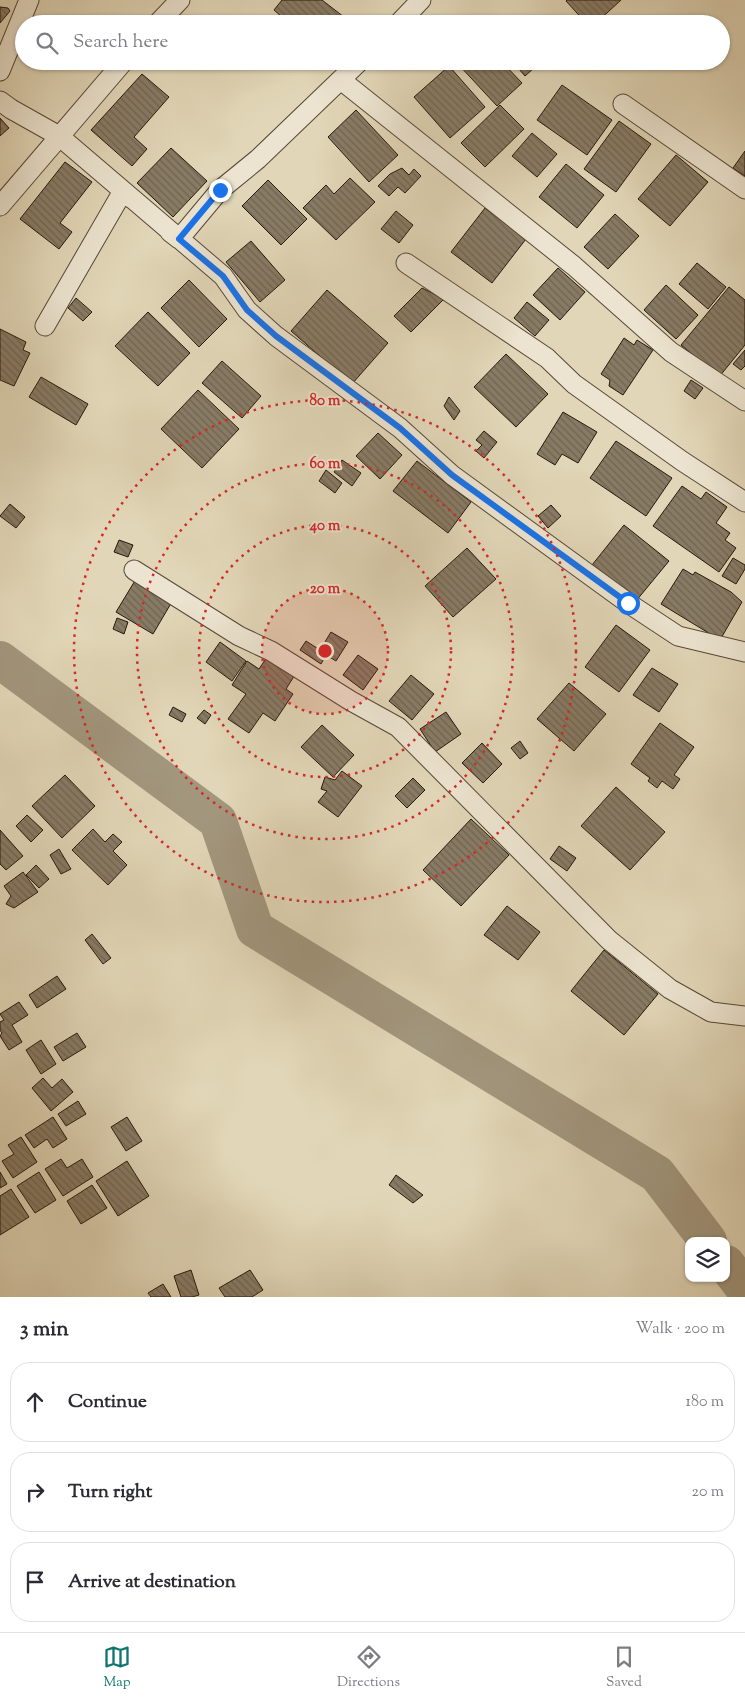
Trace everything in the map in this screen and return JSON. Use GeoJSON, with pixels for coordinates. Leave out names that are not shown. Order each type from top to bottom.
{"type":"FeatureCollection","features":[{"type":"Feature","properties":{"kind":"street"},"geometry":{"type":"LineString","coordinates":[[23,15],[29,0]]}},
{"type":"Feature","properties":{"kind":"street"},"geometry":{"type":"LineString","coordinates":[[166,15],[180,0]]}},
{"type":"Feature","properties":{"kind":"street"},"geometry":{"type":"LineString","coordinates":[[407,15],[421,0]]}},
{"type":"Feature","properties":{"kind":"street"},"geometry":{"type":"LineString","coordinates":[[0,71],[15,34]]}},
{"type":"Feature","properties":{"kind":"street"},"geometry":{"type":"LineString","coordinates":[[0,206],[116,70]]}},
{"type":"Feature","properties":{"kind":"street"},"geometry":{"type":"LineString","coordinates":[[179,239],[220,190],[258,159],[351,70]]}},
{"type":"Feature","properties":{"kind":"street"},"geometry":{"type":"LineString","coordinates":[[341,80],[574,266],[671,352],[745,401]]}},
{"type":"Feature","properties":{"kind":"street"},"geometry":{"type":"LineString","coordinates":[[0,100],[11,109],[59,136],[223,276],[247,310],[276,336],[400,428],[452,475],[522,527],[628,603],[678,636],[745,652]]}},
{"type":"Feature","properties":{"kind":"street"},"geometry":{"type":"LineString","coordinates":[[623,104],[745,189]]}},
{"type":"Feature","properties":{"kind":"street"},"geometry":{"type":"LineString","coordinates":[[45,326],[123,191]]}},
{"type":"Feature","properties":{"kind":"street"},"geometry":{"type":"LineString","coordinates":[[406,264],[547,358],[574,384],[745,502]]}},
{"type":"Feature","properties":{"kind":"street"},"geometry":{"type":"LineString","coordinates":[[134,570],[239,636],[271,652],[398,727],[609,940],[670,989],[711,1012],[745,1016]]}},
{"type":"Feature","properties":{"kind":"building"},"geometry":{"type":"Polygon","coordinates":[[[282,0],[322,0],[341,15],[280,15],[274,10],[282,0]]]}},
{"type":"Feature","properties":{"kind":"building"},"geometry":{"type":"Polygon","coordinates":[[[621,0],[605,15],[579,15],[566,1],[621,0]]]}},
{"type":"Feature","properties":{"kind":"building"},"geometry":{"type":"Polygon","coordinates":[[[0,7],[8,8],[10,11],[0,23],[0,7]]]}},
{"type":"Feature","properties":{"kind":"building"},"geometry":{"type":"Polygon","coordinates":[[[444,70],[453,70],[485,107],[450,138],[414,97],[444,70]]]}},
{"type":"Feature","properties":{"kind":"building"},"geometry":{"type":"Polygon","coordinates":[[[464,70],[510,70],[522,83],[497,106],[464,70]]]}},
{"type":"Feature","properties":{"kind":"building"},"geometry":{"type":"Polygon","coordinates":[[[520,70],[532,70],[525,76],[520,70]]]}},
{"type":"Feature","properties":{"kind":"building"},"geometry":{"type":"Polygon","coordinates":[[[142,74],[169,97],[134,137],[147,149],[132,166],[91,130],[142,74]]]}},
{"type":"Feature","properties":{"kind":"building"},"geometry":{"type":"Polygon","coordinates":[[[562,85],[612,120],[587,155],[537,120],[562,85]]]}},
{"type":"Feature","properties":{"kind":"building"},"geometry":{"type":"Polygon","coordinates":[[[500,105],[524,129],[485,167],[461,143],[500,105]]]}},
{"type":"Feature","properties":{"kind":"building"},"geometry":{"type":"Polygon","coordinates":[[[356,110],[398,155],[369,182],[328,137],[356,110]]]}},
{"type":"Feature","properties":{"kind":"building"},"geometry":{"type":"Polygon","coordinates":[[[0,118],[9,128],[0,136],[0,118]]]}},
{"type":"Feature","properties":{"kind":"building"},"geometry":{"type":"Polygon","coordinates":[[[619,121],[651,144],[616,192],[584,169],[619,121]]]}},
{"type":"Feature","properties":{"kind":"building"},"geometry":{"type":"Polygon","coordinates":[[[532,133],[557,154],[537,177],[512,156],[532,133]]]}},
{"type":"Feature","properties":{"kind":"building"},"geometry":{"type":"Polygon","coordinates":[[[171,148],[207,181],[173,217],[137,183],[171,148]]]}},
{"type":"Feature","properties":{"kind":"building"},"geometry":{"type":"Polygon","coordinates":[[[745,151],[745,176],[733,168],[745,151]]]}},
{"type":"Feature","properties":{"kind":"building"},"geometry":{"type":"Polygon","coordinates":[[[676,155],[708,182],[670,226],[638,199],[676,155]]]}},
{"type":"Feature","properties":{"kind":"building"},"geometry":{"type":"Polygon","coordinates":[[[65,162],[92,182],[60,223],[72,232],[59,249],[20,219],[65,162]]]}},
{"type":"Feature","properties":{"kind":"building"},"geometry":{"type":"Polygon","coordinates":[[[566,164],[604,195],[577,228],[539,197],[566,164]]]}},
{"type":"Feature","properties":{"kind":"building"},"geometry":{"type":"Polygon","coordinates":[[[402,168],[409,175],[414,169],[421,176],[405,193],[398,187],[389,196],[378,186],[390,174],[402,168]]]}},
{"type":"Feature","properties":{"kind":"building"},"geometry":{"type":"Polygon","coordinates":[[[350,178],[375,202],[336,240],[303,208],[326,185],[334,194],[350,178]]]}},
{"type":"Feature","properties":{"kind":"building"},"geometry":{"type":"Polygon","coordinates":[[[268,180],[307,219],[281,245],[242,206],[268,180]]]}},
{"type":"Feature","properties":{"kind":"building"},"geometry":{"type":"Polygon","coordinates":[[[485,208],[526,239],[492,283],[451,252],[485,208]]]}},
{"type":"Feature","properties":{"kind":"building"},"geometry":{"type":"Polygon","coordinates":[[[396,211],[413,225],[399,243],[381,229],[396,211]]]}},
{"type":"Feature","properties":{"kind":"building"},"geometry":{"type":"Polygon","coordinates":[[[615,214],[639,236],[608,269],[584,247],[615,214]]]}},
{"type":"Feature","properties":{"kind":"building"},"geometry":{"type":"Polygon","coordinates":[[[251,241],[285,280],[260,302],[226,262],[251,241]]]}},
{"type":"Feature","properties":{"kind":"building"},"geometry":{"type":"Polygon","coordinates":[[[697,263],[726,287],[708,309],[679,284],[697,263]]]}},
{"type":"Feature","properties":{"kind":"building"},"geometry":{"type":"Polygon","coordinates":[[[558,268],[585,292],[560,320],[533,295],[558,268]]]}},
{"type":"Feature","properties":{"kind":"building"},"geometry":{"type":"Polygon","coordinates":[[[189,280],[227,319],[199,347],[161,308],[189,280]]]}},
{"type":"Feature","properties":{"kind":"building"},"geometry":{"type":"Polygon","coordinates":[[[666,285],[698,315],[676,339],[644,310],[666,285]]]}},
{"type":"Feature","properties":{"kind":"building"},"geometry":{"type":"Polygon","coordinates":[[[729,287],[745,300],[745,345],[719,377],[681,345],[729,287]]]}},
{"type":"Feature","properties":{"kind":"building"},"geometry":{"type":"Polygon","coordinates":[[[422,288],[444,299],[411,332],[394,316],[422,288]]]}},
{"type":"Feature","properties":{"kind":"building"},"geometry":{"type":"Polygon","coordinates":[[[327,290],[388,343],[352,384],[291,331],[327,290]]]}},
{"type":"Feature","properties":{"kind":"building"},"geometry":{"type":"Polygon","coordinates":[[[76,298],[92,312],[83,321],[68,308],[76,298]]]}},
{"type":"Feature","properties":{"kind":"building"},"geometry":{"type":"Polygon","coordinates":[[[527,302],[549,320],[535,336],[514,318],[527,302]]]}},
{"type":"Feature","properties":{"kind":"building"},"geometry":{"type":"Polygon","coordinates":[[[148,312],[190,353],[158,386],[115,346],[148,312]]]}},
{"type":"Feature","properties":{"kind":"building"},"geometry":{"type":"Polygon","coordinates":[[[0,329],[26,342],[23,350],[30,353],[14,386],[0,380],[0,329]]]}},
{"type":"Feature","properties":{"kind":"building"},"geometry":{"type":"Polygon","coordinates":[[[624,338],[634,345],[637,340],[653,350],[623,395],[609,386],[610,380],[601,374],[624,338]]]}},
{"type":"Feature","properties":{"kind":"building"},"geometry":{"type":"Polygon","coordinates":[[[745,350],[745,366],[741,370],[733,364],[745,350]]]}},
{"type":"Feature","properties":{"kind":"building"},"geometry":{"type":"Polygon","coordinates":[[[506,354],[548,394],[516,427],[474,387],[506,354]]]}},
{"type":"Feature","properties":{"kind":"building"},"geometry":{"type":"Polygon","coordinates":[[[222,361],[261,396],[242,418],[202,383],[222,361]]]}},
{"type":"Feature","properties":{"kind":"building"},"geometry":{"type":"Polygon","coordinates":[[[41,377],[88,404],[76,425],[29,397],[41,377]]]}},
{"type":"Feature","properties":{"kind":"building"},"geometry":{"type":"Polygon","coordinates":[[[691,380],[703,388],[695,399],[684,391],[691,380]]]}},
{"type":"Feature","properties":{"kind":"building"},"geometry":{"type":"Polygon","coordinates":[[[198,390],[239,429],[202,468],[161,429],[198,390]]]}},
{"type":"Feature","properties":{"kind":"building"},"geometry":{"type":"Polygon","coordinates":[[[449,397],[460,411],[454,420],[444,406],[449,397]]]}},
{"type":"Feature","properties":{"kind":"building"},"geometry":{"type":"Polygon","coordinates":[[[563,412],[597,432],[578,463],[562,454],[555,465],[537,454],[563,412]]]}},
{"type":"Feature","properties":{"kind":"building"},"geometry":{"type":"Polygon","coordinates":[[[484,431],[497,442],[484,458],[476,451],[482,445],[476,440],[484,431]]]}},
{"type":"Feature","properties":{"kind":"building"},"geometry":{"type":"Polygon","coordinates":[[[378,433],[402,455],[380,479],[356,456],[378,433]]]}},
{"type":"Feature","properties":{"kind":"building"},"geometry":{"type":"Polygon","coordinates":[[[616,441],[672,478],[646,516],[590,478],[616,441]]]}},
{"type":"Feature","properties":{"kind":"building"},"geometry":{"type":"Polygon","coordinates":[[[342,460],[361,473],[352,486],[334,472],[342,460]]]}},
{"type":"Feature","properties":{"kind":"building"},"geometry":{"type":"Polygon","coordinates":[[[417,461],[471,502],[448,533],[393,491],[417,461]]]}},
{"type":"Feature","properties":{"kind":"building"},"geometry":{"type":"Polygon","coordinates":[[[326,470],[342,483],[335,493],[319,481],[326,470]]]}},
{"type":"Feature","properties":{"kind":"building"},"geometry":{"type":"Polygon","coordinates":[[[682,486],[701,499],[706,492],[727,507],[716,523],[730,533],[725,540],[736,548],[719,572],[653,526],[682,486]]]}},
{"type":"Feature","properties":{"kind":"building"},"geometry":{"type":"Polygon","coordinates":[[[10,504],[25,517],[16,528],[0,516],[10,504]]]}},
{"type":"Feature","properties":{"kind":"building"},"geometry":{"type":"Polygon","coordinates":[[[551,505],[561,516],[548,528],[538,516],[551,505]]]}},
{"type":"Feature","properties":{"kind":"building"},"geometry":{"type":"Polygon","coordinates":[[[624,525],[669,561],[636,601],[592,565],[624,525]]]}},
{"type":"Feature","properties":{"kind":"building"},"geometry":{"type":"Polygon","coordinates":[[[119,540],[133,545],[128,557],[114,552],[119,540]]]}},
{"type":"Feature","properties":{"kind":"building"},"geometry":{"type":"Polygon","coordinates":[[[467,548],[496,579],[453,617],[425,586],[467,548]]]}},
{"type":"Feature","properties":{"kind":"building"},"geometry":{"type":"Polygon","coordinates":[[[733,558],[745,565],[745,569],[736,584],[722,576],[733,558]]]}},
{"type":"Feature","properties":{"kind":"building"},"geometry":{"type":"Polygon","coordinates":[[[683,569],[693,575],[695,572],[731,592],[742,602],[720,640],[661,604],[683,569]]]}},
{"type":"Feature","properties":{"kind":"building"},"geometry":{"type":"Polygon","coordinates":[[[136,579],[173,600],[153,634],[116,612],[136,579]]]}},
{"type":"Feature","properties":{"kind":"building"},"geometry":{"type":"Polygon","coordinates":[[[117,618],[128,622],[124,634],[113,629],[117,618]]]}},
{"type":"Feature","properties":{"kind":"building"},"geometry":{"type":"Polygon","coordinates":[[[616,625],[650,650],[619,692],[585,667],[616,625]]]}},
{"type":"Feature","properties":{"kind":"building"},"geometry":{"type":"Polygon","coordinates":[[[331,632],[348,642],[336,661],[326,655],[321,664],[300,650],[306,641],[320,650],[331,632]]]}},
{"type":"Feature","properties":{"kind":"building"},"geometry":{"type":"Polygon","coordinates":[[[220,642],[246,661],[232,681],[206,662],[220,642]]]}},
{"type":"Feature","properties":{"kind":"building"},"geometry":{"type":"Polygon","coordinates":[[[271,651],[298,670],[286,689],[293,694],[275,721],[263,713],[249,733],[228,719],[246,694],[232,685],[247,661],[259,669],[271,651]]]}},
{"type":"Feature","properties":{"kind":"building"},"geometry":{"type":"Polygon","coordinates":[[[358,655],[378,669],[363,690],[343,675],[358,655]]]}},
{"type":"Feature","properties":{"kind":"building"},"geometry":{"type":"Polygon","coordinates":[[[652,668],[678,684],[659,712],[633,695],[652,668]]]}},
{"type":"Feature","properties":{"kind":"building"},"geometry":{"type":"Polygon","coordinates":[[[411,675],[434,694],[412,720],[389,701],[411,675]]]}},
{"type":"Feature","properties":{"kind":"building"},"geometry":{"type":"Polygon","coordinates":[[[569,683],[606,714],[574,751],[537,719],[569,683]]]}},
{"type":"Feature","properties":{"kind":"building"},"geometry":{"type":"Polygon","coordinates":[[[173,707],[186,714],[182,722],[169,715],[173,707]]]}},
{"type":"Feature","properties":{"kind":"building"},"geometry":{"type":"Polygon","coordinates":[[[204,710],[211,715],[205,724],[197,718],[204,710]]]}},
{"type":"Feature","properties":{"kind":"building"},"geometry":{"type":"Polygon","coordinates":[[[446,712],[461,734],[435,752],[420,729],[446,712]]]}},
{"type":"Feature","properties":{"kind":"building"},"geometry":{"type":"Polygon","coordinates":[[[660,723],[694,747],[674,775],[680,779],[673,789],[662,781],[657,788],[648,781],[650,778],[631,764],[660,723]]]}},
{"type":"Feature","properties":{"kind":"building"},"geometry":{"type":"Polygon","coordinates":[[[322,725],[354,755],[333,777],[301,747],[322,725]]]}},
{"type":"Feature","properties":{"kind":"building"},"geometry":{"type":"Polygon","coordinates":[[[520,741],[528,753],[520,759],[511,748],[520,741]]]}},
{"type":"Feature","properties":{"kind":"building"},"geometry":{"type":"Polygon","coordinates":[[[482,743],[502,764],[483,783],[462,763],[482,743]]]}},
{"type":"Feature","properties":{"kind":"building"},"geometry":{"type":"Polygon","coordinates":[[[342,771],[362,786],[338,817],[318,802],[327,791],[321,789],[325,777],[335,780],[342,771]]]}},
{"type":"Feature","properties":{"kind":"building"},"geometry":{"type":"Polygon","coordinates":[[[65,775],[95,806],[62,838],[32,806],[65,775]]]}},
{"type":"Feature","properties":{"kind":"building"},"geometry":{"type":"Polygon","coordinates":[[[413,778],[425,790],[407,808],[395,796],[413,778]]]}},
{"type":"Feature","properties":{"kind":"building"},"geometry":{"type":"Polygon","coordinates":[[[616,787],[665,832],[630,870],[581,826],[616,787]]]}},
{"type":"Feature","properties":{"kind":"building"},"geometry":{"type":"Polygon","coordinates":[[[27,815],[43,830],[31,842],[16,826],[27,815]]]}},
{"type":"Feature","properties":{"kind":"building"},"geometry":{"type":"Polygon","coordinates":[[[471,819],[509,855],[461,906],[423,870],[471,819]]]}},
{"type":"Feature","properties":{"kind":"building"},"geometry":{"type":"Polygon","coordinates":[[[93,829],[105,842],[113,834],[122,842],[113,851],[127,865],[108,885],[72,850],[93,829]]]}},
{"type":"Feature","properties":{"kind":"building"},"geometry":{"type":"Polygon","coordinates":[[[0,830],[23,856],[6,870],[0,864],[0,830]]]}},
{"type":"Feature","properties":{"kind":"building"},"geometry":{"type":"Polygon","coordinates":[[[559,846],[576,858],[567,871],[550,859],[559,846]]]}},
{"type":"Feature","properties":{"kind":"building"},"geometry":{"type":"Polygon","coordinates":[[[59,849],[71,869],[61,874],[50,855],[59,849]]]}},
{"type":"Feature","properties":{"kind":"building"},"geometry":{"type":"Polygon","coordinates":[[[36,865],[49,879],[39,888],[26,875],[36,865]]]}},
{"type":"Feature","properties":{"kind":"building"},"geometry":{"type":"Polygon","coordinates":[[[23,872],[38,892],[14,908],[6,904],[11,896],[4,886],[23,872]]]}},
{"type":"Feature","properties":{"kind":"building"},"geometry":{"type":"Polygon","coordinates":[[[507,906],[540,932],[518,960],[484,935],[507,906]]]}},
{"type":"Feature","properties":{"kind":"building"},"geometry":{"type":"Polygon","coordinates":[[[92,934],[111,958],[103,964],[85,940],[92,934]]]}},
{"type":"Feature","properties":{"kind":"building"},"geometry":{"type":"Polygon","coordinates":[[[604,950],[658,994],[624,1035],[571,991],[604,950]]]}},
{"type":"Feature","properties":{"kind":"building"},"geometry":{"type":"Polygon","coordinates":[[[57,976],[66,989],[37,1008],[29,995],[57,976]]]}},
{"type":"Feature","properties":{"kind":"building"},"geometry":{"type":"Polygon","coordinates":[[[19,1002],[28,1015],[12,1025],[22,1042],[9,1050],[0,1036],[2,1033],[0,1022],[4,1020],[0,1014],[19,1002]]]}},
{"type":"Feature","properties":{"kind":"building"},"geometry":{"type":"Polygon","coordinates":[[[77,1033],[86,1047],[63,1061],[54,1047],[77,1033]]]}},
{"type":"Feature","properties":{"kind":"building"},"geometry":{"type":"Polygon","coordinates":[[[41,1040],[56,1064],[41,1074],[26,1050],[41,1040]]]}},
{"type":"Feature","properties":{"kind":"building"},"geometry":{"type":"Polygon","coordinates":[[[43,1078],[52,1088],[62,1079],[73,1092],[51,1111],[32,1088],[43,1078]]]}},
{"type":"Feature","properties":{"kind":"building"},"geometry":{"type":"Polygon","coordinates":[[[78,1101],[86,1114],[66,1126],[58,1114],[78,1101]]]}},
{"type":"Feature","properties":{"kind":"building"},"geometry":{"type":"Polygon","coordinates":[[[53,1117],[67,1139],[53,1148],[47,1139],[34,1148],[25,1135],[53,1117]]]}},
{"type":"Feature","properties":{"kind":"building"},"geometry":{"type":"Polygon","coordinates":[[[127,1117],[142,1141],[126,1151],[111,1127],[127,1117]]]}},
{"type":"Feature","properties":{"kind":"building"},"geometry":{"type":"Polygon","coordinates":[[[21,1137],[37,1162],[13,1178],[2,1161],[14,1154],[8,1145],[21,1137]]]}},
{"type":"Feature","properties":{"kind":"building"},"geometry":{"type":"Polygon","coordinates":[[[61,1159],[67,1168],[82,1159],[93,1177],[63,1196],[45,1169],[61,1159]]]}},
{"type":"Feature","properties":{"kind":"building"},"geometry":{"type":"Polygon","coordinates":[[[127,1161],[149,1196],[118,1216],[96,1181],[127,1161]]]}},
{"type":"Feature","properties":{"kind":"building"},"geometry":{"type":"Polygon","coordinates":[[[0,1172],[7,1184],[0,1188],[0,1172]]]}},
{"type":"Feature","properties":{"kind":"building"},"geometry":{"type":"Polygon","coordinates":[[[39,1172],[56,1200],[35,1213],[17,1186],[39,1172]]]}},
{"type":"Feature","properties":{"kind":"building"},"geometry":{"type":"Polygon","coordinates":[[[396,1175],[423,1195],[413,1203],[389,1185],[396,1175]]]}},
{"type":"Feature","properties":{"kind":"building"},"geometry":{"type":"Polygon","coordinates":[[[92,1185],[107,1208],[81,1224],[67,1201],[92,1185]]]}},
{"type":"Feature","properties":{"kind":"building"},"geometry":{"type":"Polygon","coordinates":[[[11,1189],[29,1217],[0,1235],[0,1196],[11,1189]]]}},
{"type":"Feature","properties":{"kind":"building"},"geometry":{"type":"Polygon","coordinates":[[[191,1270],[199,1295],[181,1297],[174,1276],[191,1270]]]}},
{"type":"Feature","properties":{"kind":"building"},"geometry":{"type":"Polygon","coordinates":[[[250,1270],[263,1290],[252,1297],[225,1297],[219,1288],[250,1270]]]}},
{"type":"Feature","properties":{"kind":"building"},"geometry":{"type":"Polygon","coordinates":[[[163,1284],[171,1297],[151,1297],[148,1293],[163,1284]]]}},
{"type":"Feature","properties":{"kind":"waterway"},"geometry":{"type":"LineString","coordinates":[[0,660],[218,821],[255,929],[657,1174],[705,1237]]}},
{"type":"Feature","properties":{"kind":"waterway"},"geometry":{"type":"LineString","coordinates":[[730,1269],[745,1289]]}},
{"type":"Feature","properties":{"kind":"route"},"geometry":{"type":"LineString","coordinates":[[220,190],[179,239],[223,276],[247,310],[276,336],[400,428],[452,475],[628,603]]}}]}
